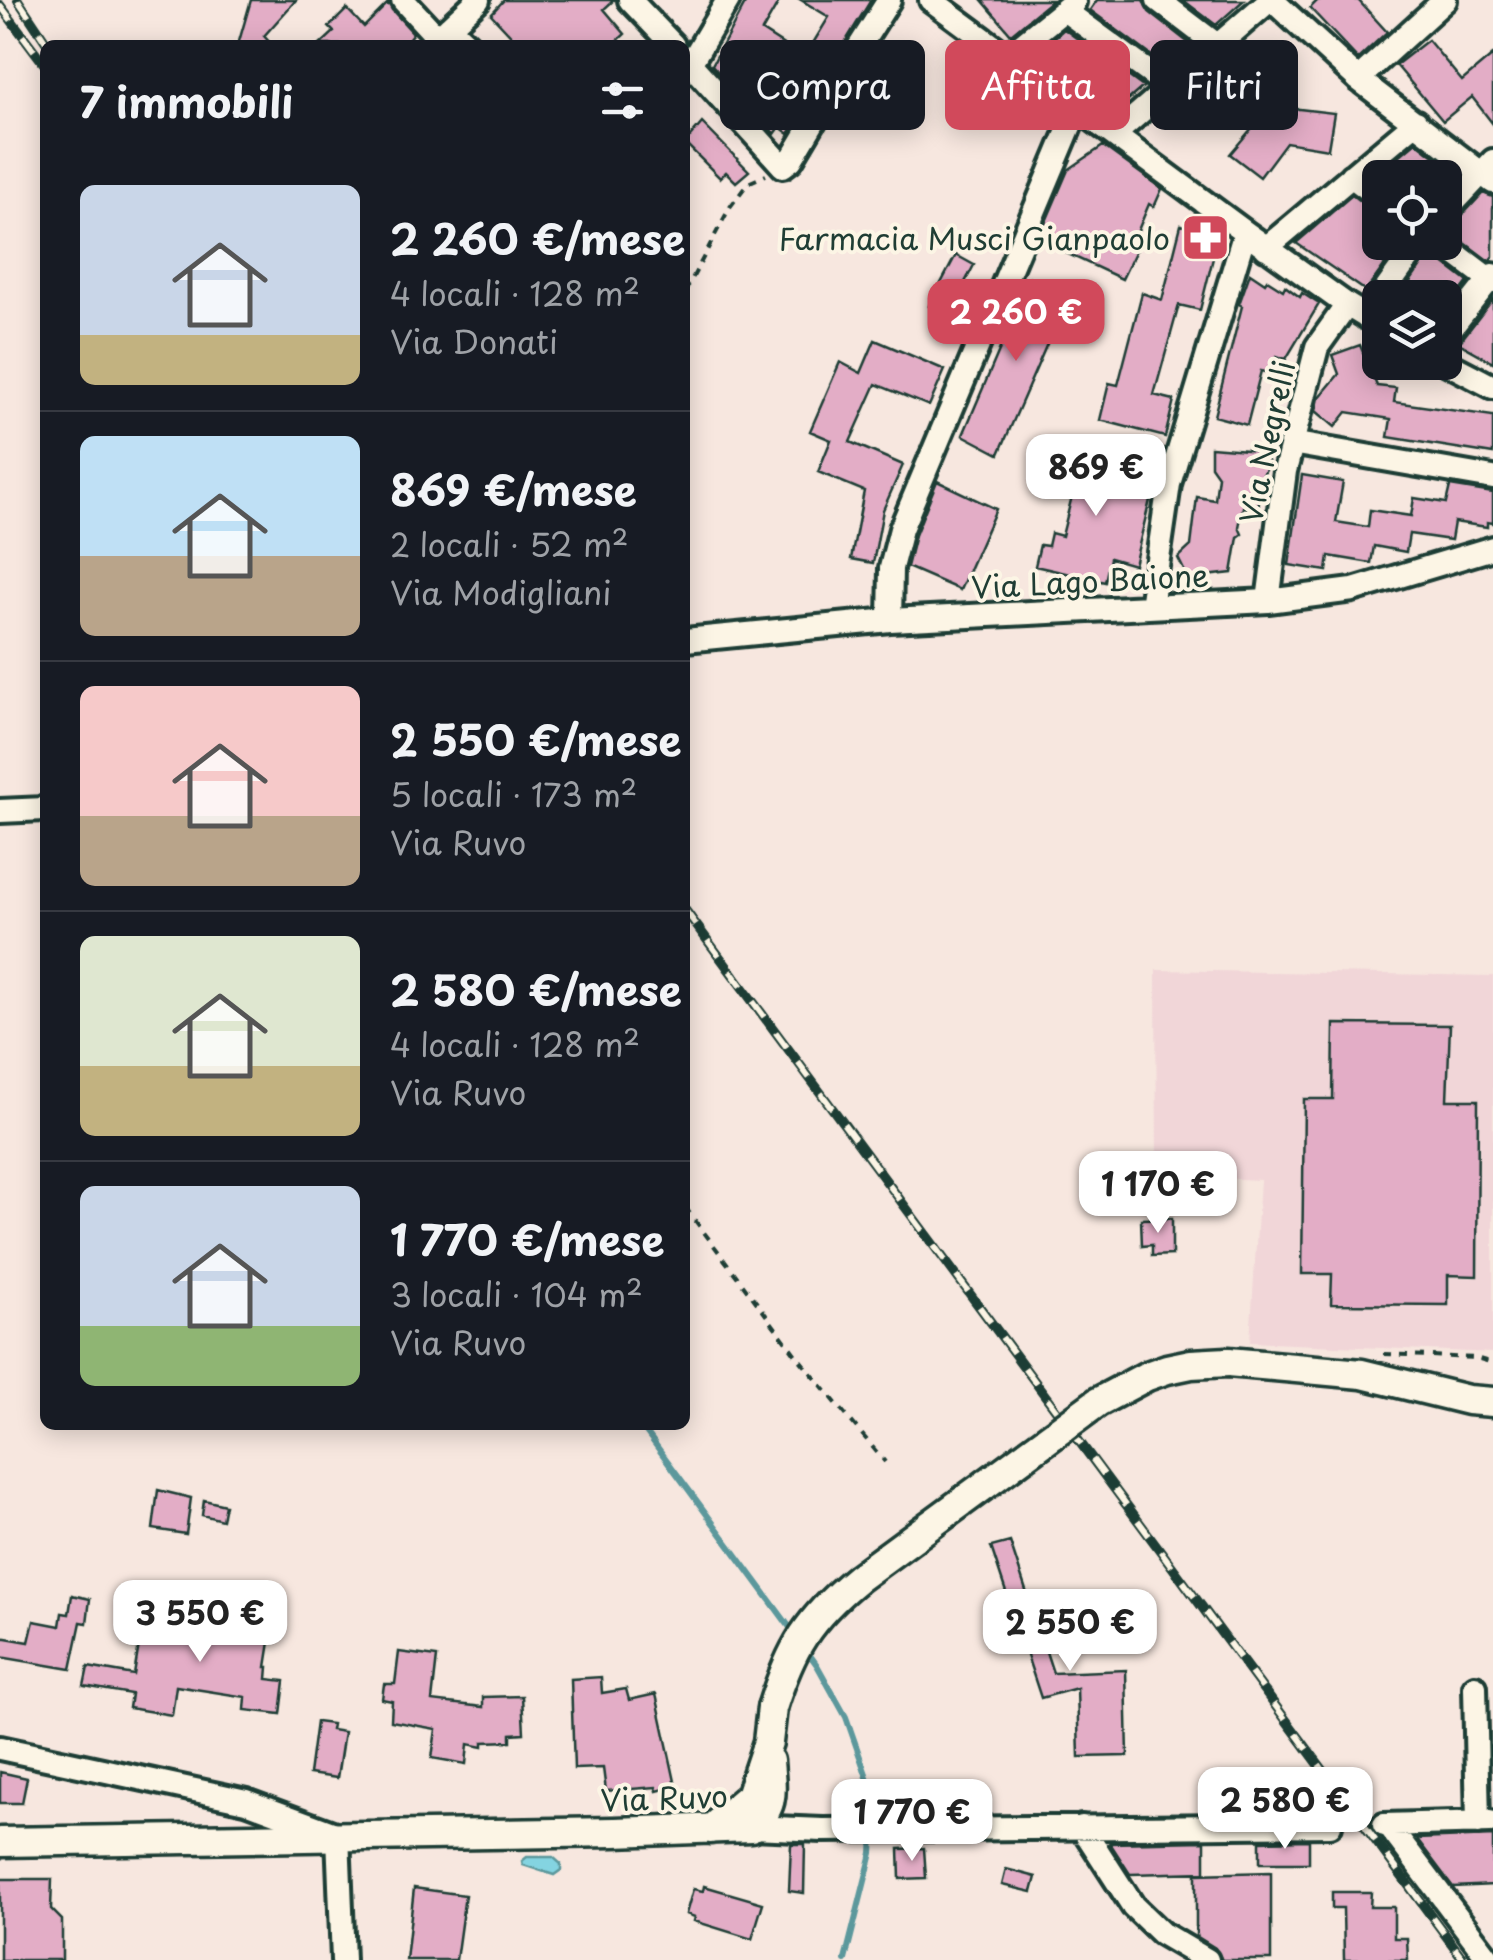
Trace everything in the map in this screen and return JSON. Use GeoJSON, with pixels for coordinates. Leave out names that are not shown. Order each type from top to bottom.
{"type":"FeatureCollection","features":[{"type":"Feature","properties":{"kind":"main road"},"geometry":{"type":"LineString","coordinates":[[751,1827],[749,1811],[761,1794],[772,1708],[786,1668],[808,1627],[831,1600],[858,1578],[1098,1402],[1167,1369],[1228,1362],[1362,1374],[1485,1405]]}},
{"type":"Feature","properties":{"kind":"main road"},"geometry":{"type":"LineString","coordinates":[[711,1829],[761,1794]]}},
{"type":"Feature","properties":{"kind":"main road","name":"Via Ruvo"},"geometry":{"type":"LineString","coordinates":[[0,1842],[751,1827]]}},
{"type":"Feature","properties":{"kind":"street"},"geometry":{"type":"LineString","coordinates":[[402,0],[439,36],[478,0]]}},
{"type":"Feature","properties":{"kind":"street"},"geometry":{"type":"LineString","coordinates":[[630,0],[668,40]]}},
{"type":"Feature","properties":{"kind":"street"},"geometry":{"type":"LineString","coordinates":[[690,58],[728,0]]}},
{"type":"Feature","properties":{"kind":"street"},"geometry":{"type":"LineString","coordinates":[[690,63],[784,166],[889,0]]}},
{"type":"Feature","properties":{"kind":"street"},"geometry":{"type":"LineString","coordinates":[[931,0],[985,40]]}},
{"type":"Feature","properties":{"kind":"street"},"geometry":{"type":"LineString","coordinates":[[1158,0],[1209,40]]}},
{"type":"Feature","properties":{"kind":"street"},"geometry":{"type":"LineString","coordinates":[[1224,40],[1271,0],[1358,79],[1488,172],[1462,196]]}},
{"type":"Feature","properties":{"kind":"street"},"geometry":{"type":"LineString","coordinates":[[1358,79],[1445,0]]}},
{"type":"Feature","properties":{"kind":"street"},"geometry":{"type":"LineString","coordinates":[[1027,40],[1070,5],[1150,71]]}},
{"type":"Feature","properties":{"kind":"street"},"geometry":{"type":"LineString","coordinates":[[1114,135],[1150,104]]}},
{"type":"Feature","properties":{"kind":"street"},"geometry":{"type":"LineString","coordinates":[[1266,248],[1416,122]]}},
{"type":"Feature","properties":{"kind":"street"},"geometry":{"type":"LineString","coordinates":[[890,620],[891,568],[901,529],[1068,130]]}},
{"type":"Feature","properties":{"kind":"street"},"geometry":{"type":"LineString","coordinates":[[1108,130],[1362,315]]}},
{"type":"Feature","properties":{"kind":"street"},"geometry":{"type":"LineString","coordinates":[[1351,176],[1362,184]]}},
{"type":"Feature","properties":{"kind":"street"},"geometry":{"type":"LineString","coordinates":[[1151,608],[1169,484],[1245,232]]}},
{"type":"Feature","properties":{"kind":"street"},"geometry":{"type":"LineString","coordinates":[[1462,258],[1492,279],[1462,315]]}},
{"type":"Feature","properties":{"kind":"street","name":"Via Negrelli"},"geometry":{"type":"LineString","coordinates":[[1391,280],[1406,260]]}},
{"type":"Feature","properties":{"kind":"street","name":"Via Negrelli"},"geometry":{"type":"LineString","coordinates":[[1268,601],[1285,471],[1316,347],[1362,317]]}},
{"type":"Feature","properties":{"kind":"street"},"geometry":{"type":"LineString","coordinates":[[1462,371],[1493,387]]}},
{"type":"Feature","properties":{"kind":"street"},"geometry":{"type":"LineString","coordinates":[[1291,443],[1493,478]]}},
{"type":"Feature","properties":{"kind":"street","name":"Via Lago Baione"},"geometry":{"type":"LineString","coordinates":[[690,640],[890,620],[1268,601],[1352,590],[1493,548]]}},
{"type":"Feature","properties":{"kind":"street"},"geometry":{"type":"LineString","coordinates":[[0,812],[40,809]]}},
{"type":"Feature","properties":{"kind":"street"},"geometry":{"type":"LineString","coordinates":[[1475,1687],[1485,1823],[1386,1825],[1490,1960]]}},
{"type":"Feature","properties":{"kind":"street"},"geometry":{"type":"LineString","coordinates":[[0,1748],[246,1802],[338,1835],[343,1960]]}},
{"type":"Feature","properties":{"kind":"street"},"geometry":{"type":"LineString","coordinates":[[761,1794],[792,1823],[818,1830]]}},
{"type":"Feature","properties":{"kind":"street","name":"Via Ruvo"},"geometry":{"type":"LineString","coordinates":[[751,1827],[818,1830],[1330,1825]]}},
{"type":"Feature","properties":{"kind":"street"},"geometry":{"type":"LineString","coordinates":[[1082,1827],[1133,1906],[1160,1933],[1207,1960]]}},
{"type":"Feature","properties":{"kind":"path"},"geometry":{"type":"LineString","coordinates":[[690,282],[730,206],[748,183],[784,166]]}},
{"type":"Feature","properties":{"kind":"path"},"geometry":{"type":"LineString","coordinates":[[690,1214],[796,1355],[885,1462]]}},
{"type":"Feature","properties":{"kind":"shaded area"},"geometry":{"type":"Polygon","coordinates":[[[1156,970],[1493,976],[1493,1353],[1250,1342],[1260,1180],[1157,1175],[1156,970]]]}},
{"type":"Feature","properties":{"kind":"water"},"geometry":{"type":"Polygon","coordinates":[[[527,1857],[553,1857],[561,1864],[561,1870],[554,1875],[523,1865],[527,1857]]]}},
{"type":"Feature","properties":{"kind":"building"},"geometry":{"type":"Polygon","coordinates":[[[251,0],[296,0],[264,36],[268,40],[239,40],[251,0]]]}},
{"type":"Feature","properties":{"kind":"building"},"geometry":{"type":"Polygon","coordinates":[[[504,0],[614,0],[604,9],[625,34],[618,40],[515,40],[491,14],[504,0]]]}},
{"type":"Feature","properties":{"kind":"building"},"geometry":{"type":"Polygon","coordinates":[[[747,0],[780,0],[762,31],[776,40],[725,40],[747,0]]]}},
{"type":"Feature","properties":{"kind":"building"},"geometry":{"type":"Polygon","coordinates":[[[801,0],[871,0],[847,40],[815,40],[829,17],[801,0]]]}},
{"type":"Feature","properties":{"kind":"building"},"geometry":{"type":"Polygon","coordinates":[[[982,0],[1052,0],[1011,34],[982,0]]]}},
{"type":"Feature","properties":{"kind":"building"},"geometry":{"type":"Polygon","coordinates":[[[1097,0],[1143,0],[1149,12],[1185,40],[1150,40],[1150,55],[1090,10],[1097,0]]]}},
{"type":"Feature","properties":{"kind":"building"},"geometry":{"type":"Polygon","coordinates":[[[1183,0],[1244,0],[1216,25],[1183,0]]]}},
{"type":"Feature","properties":{"kind":"building"},"geometry":{"type":"Polygon","coordinates":[[[1318,0],[1358,0],[1387,32],[1358,59],[1310,8],[1318,0]]]}},
{"type":"Feature","properties":{"kind":"building"},"geometry":{"type":"Polygon","coordinates":[[[388,3],[413,33],[407,40],[325,40],[334,32],[329,27],[347,9],[364,27],[388,3]]]}},
{"type":"Feature","properties":{"kind":"building"},"geometry":{"type":"Polygon","coordinates":[[[1064,29],[1079,40],[1051,40],[1064,29]]]}},
{"type":"Feature","properties":{"kind":"building"},"geometry":{"type":"Polygon","coordinates":[[[1428,40],[1462,81],[1493,55],[1493,124],[1472,97],[1443,121],[1396,65],[1428,40]]]}},
{"type":"Feature","properties":{"kind":"building"},"geometry":{"type":"Polygon","coordinates":[[[720,50],[720,74],[712,65],[720,50]]]}},
{"type":"Feature","properties":{"kind":"building"},"geometry":{"type":"Polygon","coordinates":[[[1130,77],[1143,87],[1130,98],[1130,77]]]}},
{"type":"Feature","properties":{"kind":"building"},"geometry":{"type":"Polygon","coordinates":[[[1298,109],[1334,113],[1328,149],[1286,142],[1260,177],[1230,154],[1250,130],[1298,130],[1298,109]]]}},
{"type":"Feature","properties":{"kind":"building"},"geometry":{"type":"Polygon","coordinates":[[[702,123],[749,171],[736,182],[726,172],[720,178],[690,148],[690,137],[702,123]]]}},
{"type":"Feature","properties":{"kind":"building"},"geometry":{"type":"Polygon","coordinates":[[[1416,142],[1439,160],[1394,160],[1416,142]]]}},
{"type":"Feature","properties":{"kind":"building"},"geometry":{"type":"Polygon","coordinates":[[[1103,146],[1162,189],[1154,207],[1149,204],[1131,247],[1136,250],[1122,279],[1038,240],[1068,170],[1103,146]]]}},
{"type":"Feature","properties":{"kind":"building"},"geometry":{"type":"Polygon","coordinates":[[[1483,193],[1493,197],[1493,256],[1489,261],[1462,241],[1462,216],[1483,193]]]}},
{"type":"Feature","properties":{"kind":"building"},"geometry":{"type":"Polygon","coordinates":[[[1352,195],[1362,203],[1362,260],[1388,260],[1374,280],[1362,280],[1362,288],[1296,243],[1352,195]]]}},
{"type":"Feature","properties":{"kind":"building"},"geometry":{"type":"Polygon","coordinates":[[[1181,225],[1219,234],[1200,310],[1179,305],[1154,395],[1174,400],[1165,437],[1100,420],[1109,383],[1118,385],[1142,293],[1162,300],[1181,225]]]}},
{"type":"Feature","properties":{"kind":"building"},"geometry":{"type":"Polygon","coordinates":[[[956,255],[974,265],[947,317],[929,306],[956,255]]]}},
{"type":"Feature","properties":{"kind":"building"},"geometry":{"type":"Polygon","coordinates":[[[1425,260],[1439,260],[1468,282],[1462,290],[1462,280],[1411,280],[1425,260]]]}},
{"type":"Feature","properties":{"kind":"building"},"geometry":{"type":"Polygon","coordinates":[[[1250,273],[1283,290],[1285,286],[1300,297],[1302,293],[1319,304],[1286,359],[1277,356],[1273,374],[1261,371],[1247,425],[1214,416],[1242,306],[1239,304],[1250,273]]]}},
{"type":"Feature","properties":{"kind":"building"},"geometry":{"type":"Polygon","coordinates":[[[1030,278],[1070,291],[999,454],[963,435],[1030,278]]]}},
{"type":"Feature","properties":{"kind":"building"},"geometry":{"type":"Polygon","coordinates":[[[1493,299],[1493,362],[1462,345],[1462,339],[1493,299]]]}},
{"type":"Feature","properties":{"kind":"building"},"geometry":{"type":"Polygon","coordinates":[[[875,340],[945,370],[929,406],[876,384],[850,442],[903,465],[883,510],[873,563],[851,559],[864,491],[818,472],[831,440],[810,431],[840,362],[861,373],[875,340]]]}},
{"type":"Feature","properties":{"kind":"building"},"geometry":{"type":"Polygon","coordinates":[[[1360,345],[1362,380],[1396,388],[1394,402],[1493,416],[1493,454],[1388,437],[1391,419],[1347,412],[1335,427],[1316,411],[1319,398],[1339,374],[1332,355],[1360,345]]]}},
{"type":"Feature","properties":{"kind":"building"},"geometry":{"type":"Polygon","coordinates":[[[1211,447],[1259,451],[1269,464],[1263,474],[1266,480],[1258,509],[1243,507],[1239,527],[1242,534],[1238,537],[1232,573],[1188,578],[1178,558],[1191,546],[1197,497],[1215,500],[1218,476],[1211,466],[1211,447]]]}},
{"type":"Feature","properties":{"kind":"building"},"geometry":{"type":"Polygon","coordinates":[[[1068,451],[1133,465],[1127,489],[1151,496],[1134,565],[1110,558],[1105,582],[1035,566],[1040,545],[1048,546],[1051,533],[1062,536],[1074,488],[1059,485],[1068,451]]]}},
{"type":"Feature","properties":{"kind":"building"},"geometry":{"type":"Polygon","coordinates":[[[1302,475],[1343,482],[1336,522],[1368,527],[1370,510],[1411,516],[1414,498],[1446,503],[1450,486],[1493,493],[1493,523],[1487,522],[1487,527],[1454,522],[1451,540],[1409,534],[1406,552],[1374,546],[1371,563],[1329,556],[1327,571],[1289,565],[1302,475]]]}},
{"type":"Feature","properties":{"kind":"building"},"geometry":{"type":"Polygon","coordinates":[[[937,481],[996,509],[960,590],[907,567],[937,481]]]}},
{"type":"Feature","properties":{"kind":"building"},"geometry":{"type":"Polygon","coordinates":[[[1334,1024],[1450,1025],[1447,1100],[1478,1100],[1477,1276],[1448,1275],[1448,1305],[1331,1304],[1332,1274],[1302,1274],[1304,1099],[1333,1099],[1334,1024]]]}},
{"type":"Feature","properties":{"kind":"building"},"geometry":{"type":"Polygon","coordinates":[[[1172,1218],[1172,1255],[1152,1256],[1152,1245],[1142,1246],[1141,1219],[1172,1218]]]}},
{"type":"Feature","properties":{"kind":"building"},"geometry":{"type":"Polygon","coordinates":[[[158,1490],[191,1498],[186,1534],[153,1529],[158,1490]]]}},
{"type":"Feature","properties":{"kind":"building"},"geometry":{"type":"Polygon","coordinates":[[[204,1500],[225,1505],[222,1520],[202,1515],[204,1500]]]}},
{"type":"Feature","properties":{"kind":"building"},"geometry":{"type":"Polygon","coordinates":[[[1010,1542],[1053,1673],[1126,1670],[1128,1756],[1079,1757],[1077,1688],[1041,1698],[991,1547],[1010,1542]]]}},
{"type":"Feature","properties":{"kind":"building"},"geometry":{"type":"Polygon","coordinates":[[[220,1592],[249,1597],[247,1629],[264,1631],[262,1640],[270,1642],[267,1679],[285,1681],[281,1714],[245,1710],[246,1697],[176,1686],[172,1715],[129,1708],[131,1694],[84,1686],[88,1667],[134,1675],[141,1632],[209,1642],[220,1592]]]}},
{"type":"Feature","properties":{"kind":"building"},"geometry":{"type":"Polygon","coordinates":[[[72,1595],[90,1599],[87,1623],[81,1622],[71,1669],[0,1657],[0,1637],[29,1642],[34,1621],[60,1626],[62,1613],[69,1614],[72,1595]]]}},
{"type":"Feature","properties":{"kind":"building"},"geometry":{"type":"Polygon","coordinates":[[[399,1652],[437,1657],[432,1701],[483,1707],[483,1697],[522,1696],[524,1733],[511,1734],[511,1741],[483,1742],[483,1747],[468,1744],[466,1764],[432,1758],[436,1729],[391,1721],[392,1701],[382,1699],[384,1684],[395,1684],[399,1652]]]}},
{"type":"Feature","properties":{"kind":"building"},"geometry":{"type":"Polygon","coordinates":[[[601,1677],[602,1693],[626,1689],[629,1700],[656,1694],[676,1786],[657,1791],[656,1787],[606,1791],[603,1768],[574,1769],[571,1679],[601,1677]]]}},
{"type":"Feature","properties":{"kind":"building"},"geometry":{"type":"Polygon","coordinates":[[[316,1722],[332,1724],[331,1730],[344,1732],[337,1778],[309,1774],[316,1722]]]}},
{"type":"Feature","properties":{"kind":"building"},"geometry":{"type":"Polygon","coordinates":[[[0,1772],[27,1778],[22,1803],[0,1803],[0,1772]]]}},
{"type":"Feature","properties":{"kind":"building"},"geometry":{"type":"Polygon","coordinates":[[[1493,1836],[1493,1885],[1453,1887],[1417,1839],[1493,1836]]]}},
{"type":"Feature","properties":{"kind":"building"},"geometry":{"type":"Polygon","coordinates":[[[1309,1840],[1309,1863],[1260,1863],[1260,1841],[1309,1840]]]}},
{"type":"Feature","properties":{"kind":"building"},"geometry":{"type":"Polygon","coordinates":[[[1205,1841],[1205,1872],[1130,1874],[1110,1843],[1205,1841]]]}},
{"type":"Feature","properties":{"kind":"building"},"geometry":{"type":"Polygon","coordinates":[[[791,1844],[805,1844],[804,1893],[789,1891],[791,1844]]]}},
{"type":"Feature","properties":{"kind":"building"},"geometry":{"type":"Polygon","coordinates":[[[924,1848],[926,1878],[900,1879],[899,1849],[924,1848]]]}},
{"type":"Feature","properties":{"kind":"building"},"geometry":{"type":"Polygon","coordinates":[[[1006,1869],[1036,1877],[1032,1892],[1002,1885],[1006,1869]]]}},
{"type":"Feature","properties":{"kind":"building"},"geometry":{"type":"Polygon","coordinates":[[[1271,1872],[1271,1960],[1222,1960],[1215,1948],[1196,1936],[1196,1874],[1271,1872]]]}},
{"type":"Feature","properties":{"kind":"building"},"geometry":{"type":"Polygon","coordinates":[[[0,1879],[52,1879],[51,1909],[62,1920],[62,1960],[0,1960],[0,1879]]]}},
{"type":"Feature","properties":{"kind":"building"},"geometry":{"type":"Polygon","coordinates":[[[704,1886],[763,1903],[752,1939],[694,1921],[695,1917],[686,1914],[693,1889],[703,1891],[704,1886]]]}},
{"type":"Feature","properties":{"kind":"building"},"geometry":{"type":"Polygon","coordinates":[[[414,1888],[465,1895],[456,1960],[406,1960],[414,1888]]]}},
{"type":"Feature","properties":{"kind":"building"},"geometry":{"type":"Polygon","coordinates":[[[1332,1892],[1371,1892],[1370,1907],[1394,1907],[1394,1938],[1407,1938],[1408,1960],[1344,1960],[1343,1908],[1332,1908],[1332,1892]]]}},
{"type":"Feature","properties":{"kind":"waterway"},"geometry":{"type":"LineString","coordinates":[[645,1430],[794,1633]]}},
{"type":"Feature","properties":{"kind":"waterway"},"geometry":{"type":"LineString","coordinates":[[804,1647],[846,1717],[874,1797],[873,1823]]}},
{"type":"Feature","properties":{"kind":"waterway"},"geometry":{"type":"LineString","coordinates":[[845,1960],[873,1836]]}},
{"type":"Feature","properties":{"kind":"railway"},"geometry":{"type":"LineString","coordinates":[[18,0],[45,40]]}},
{"type":"Feature","properties":{"kind":"railway"},"geometry":{"type":"LineString","coordinates":[[0,5],[40,58]]}},
{"type":"Feature","properties":{"kind":"railway"},"geometry":{"type":"LineString","coordinates":[[690,917],[1464,1960]]}},
{"type":"Feature","properties":{"kind":"place","name":"Farmacia Musci Gianpaolo"},"geometry":{"type":"Point","coordinates":[1205,237]}}]}
